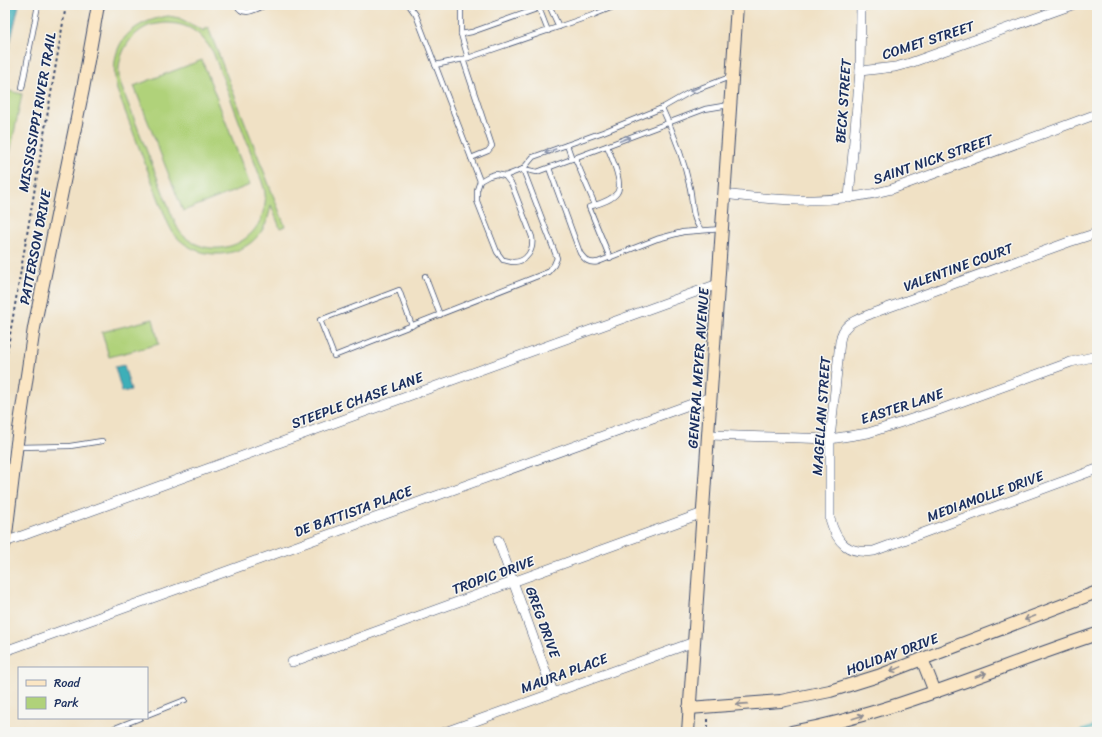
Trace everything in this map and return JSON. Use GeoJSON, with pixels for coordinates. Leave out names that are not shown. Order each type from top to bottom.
{"type":"FeatureCollection","features":[{"type":"Feature","properties":{"kind":"street","name":"PATTERSON DRIVE"},"geometry":{"type":"LineString","coordinates":[[5,543],[34,328],[83,89],[98,5]]}},
{"type":"Feature","properties":{"kind":"street","name":"GENERAL MEYER AVENUE"},"geometry":{"type":"LineString","coordinates":[[688,732],[737,5]]}},
{"type":"Feature","properties":{"kind":"street","name":"BECK STREET"},"geometry":{"type":"LineString","coordinates":[[849,198],[860,71],[861,5]]}},
{"type":"Feature","properties":{"kind":"street","name":"COMET STREET"},"geometry":{"type":"LineString","coordinates":[[860,71],[895,67],[910,63],[1072,5]]}},
{"type":"Feature","properties":{"kind":"street","name":"SAINT NICK STREET"},"geometry":{"type":"LineString","coordinates":[[724,194],[774,200],[821,200],[871,195],[892,190],[1097,114]]}},
{"type":"Feature","properties":{"kind":"street","name":"VALENTINE COURT"},"geometry":{"type":"LineString","coordinates":[[840,341],[845,326],[873,313],[1097,233]]}},
{"type":"Feature","properties":{"kind":"street","name":"STEEPLE CHASE LANE"},"geometry":{"type":"LineString","coordinates":[[5,543],[718,284]]}},
{"type":"Feature","properties":{"kind":"street","name":"MAGELLAN STREET"},"geometry":{"type":"LineString","coordinates":[[840,341],[830,439],[830,520],[833,532],[841,543],[852,550],[874,552],[882,549]]}},
{"type":"Feature","properties":{"kind":"street","name":"EASTER LANE"},"geometry":{"type":"LineString","coordinates":[[708,435],[830,439],[868,433],[933,412],[1071,362],[1097,356]]}},
{"type":"Feature","properties":{"kind":"street","name":"DE BATTISTA PLACE"},"geometry":{"type":"LineString","coordinates":[[5,651],[711,397]]}},
{"type":"Feature","properties":{"kind":"street","name":"MEDIAMOLLE DRIVE"},"geometry":{"type":"LineString","coordinates":[[882,549],[1097,470]]}},
{"type":"Feature","properties":{"kind":"street","name":"TROPIC DRIVE"},"geometry":{"type":"LineString","coordinates":[[292,662],[703,513]]}},
{"type":"Feature","properties":{"kind":"street","name":"GREG DRIVE"},"geometry":{"type":"LineString","coordinates":[[498,540],[553,692]]}},
{"type":"Feature","properties":{"kind":"street","name":"HOLIDAY DRIVE"},"geometry":{"type":"LineString","coordinates":[[689,708],[781,700],[814,695],[878,676],[1097,592]]}},
{"type":"Feature","properties":{"kind":"street"},"geometry":{"type":"LineString","coordinates":[[792,732],[847,721],[902,704],[1097,634]]}},
{"type":"Feature","properties":{"kind":"street"},"geometry":{"type":"LineString","coordinates":[[1083,638],[1097,640]]}},
{"type":"Feature","properties":{"kind":"street","name":"MAURA PLACE"},"geometry":{"type":"LineString","coordinates":[[445,732],[694,642]]}},
{"type":"Feature","properties":{"kind":"street"},"geometry":{"type":"LineString","coordinates":[[922,659],[935,692]]}},
{"type":"Feature","properties":{"kind":"lane"},"geometry":{"type":"LineString","coordinates":[[22,88],[38,5]]}},
{"type":"Feature","properties":{"kind":"lane"},"geometry":{"type":"LineString","coordinates":[[237,5],[243,12],[250,12],[266,5]]}},
{"type":"Feature","properties":{"kind":"lane"},"geometry":{"type":"LineString","coordinates":[[409,5],[416,15],[480,181]]}},
{"type":"Feature","properties":{"kind":"lane"},"geometry":{"type":"LineString","coordinates":[[462,5],[461,34],[465,59],[492,146],[488,151],[471,158]]}},
{"type":"Feature","properties":{"kind":"lane"},"geometry":{"type":"LineString","coordinates":[[461,34],[472,32],[549,5],[559,27]]}},
{"type":"Feature","properties":{"kind":"lane"},"geometry":{"type":"LineString","coordinates":[[435,65],[465,59],[593,16],[618,5]]}},
{"type":"Feature","properties":{"kind":"lane"},"geometry":{"type":"LineString","coordinates":[[539,8],[548,31]]}},
{"type":"Feature","properties":{"kind":"lane"},"geometry":{"type":"LineString","coordinates":[[505,176],[512,185],[532,237],[533,245],[530,254],[523,259],[513,262],[503,260],[497,252],[477,201],[476,190],[480,181],[496,174],[505,176],[523,169],[534,157],[662,108],[690,92],[732,77]]}},
{"type":"Feature","properties":{"kind":"lane"},"geometry":{"type":"LineString","coordinates":[[523,169],[537,172],[705,109],[730,104]]}},
{"type":"Feature","properties":{"kind":"lane"},"geometry":{"type":"LineString","coordinates":[[662,108],[669,122],[682,159],[690,189],[693,214],[697,225],[701,230]]}},
{"type":"Feature","properties":{"kind":"lane"},"geometry":{"type":"LineString","coordinates":[[567,145],[595,205]]}},
{"type":"Feature","properties":{"kind":"lane"},"geometry":{"type":"LineString","coordinates":[[607,146],[620,184],[618,193],[612,198],[589,207],[610,258]]}},
{"type":"Feature","properties":{"kind":"lane"},"geometry":{"type":"LineString","coordinates":[[548,168],[580,253],[585,260],[592,263],[610,258],[657,239],[683,232],[722,229]]}},
{"type":"Feature","properties":{"kind":"lane"},"geometry":{"type":"LineString","coordinates":[[412,326],[399,290],[320,320],[334,356],[412,326],[548,272],[554,265],[557,258],[523,169]]}},
{"type":"Feature","properties":{"kind":"lane"},"geometry":{"type":"LineString","coordinates":[[425,276],[440,315]]}},
{"type":"Feature","properties":{"kind":"lane"},"geometry":{"type":"LineString","coordinates":[[17,447],[70,446],[102,441]]}},
{"type":"Feature","properties":{"kind":"lane"},"geometry":{"type":"LineString","coordinates":[[148,715],[186,700]]}},
{"type":"Feature","properties":{"kind":"lane"},"geometry":{"type":"LineString","coordinates":[[105,732],[138,719]]}},
{"type":"Feature","properties":{"kind":"path","name":"MISSISSIPPI RIVER TRAIL"},"geometry":{"type":"LineString","coordinates":[[5,364],[66,5]]}},
{"type":"Feature","properties":{"kind":"path"},"geometry":{"type":"LineString","coordinates":[[708,715],[708,728]]}},
{"type":"Feature","properties":{"kind":"green space"},"geometry":{"type":"Polygon","coordinates":[[[168,16],[179,18],[204,31],[204,29],[208,27],[285,226],[280,228],[271,205],[262,231],[256,238],[237,251],[214,254],[203,252],[182,242],[174,234],[167,221],[117,90],[115,62],[118,50],[123,40],[131,31],[153,19],[168,16]],[[173,23],[151,25],[137,33],[123,52],[120,60],[119,76],[122,88],[173,218],[180,232],[190,241],[202,246],[215,248],[228,247],[250,235],[258,225],[265,206],[264,190],[213,52],[203,39],[193,30],[173,23]]]}},
{"type":"Feature","properties":{"kind":"green space"},"geometry":{"type":"Polygon","coordinates":[[[202,60],[250,185],[183,211],[134,86],[202,60]]]}},
{"type":"Feature","properties":{"kind":"green space"},"geometry":{"type":"Polygon","coordinates":[[[5,90],[22,94],[5,178],[5,90]]]}},
{"type":"Feature","properties":{"kind":"green space"},"geometry":{"type":"Polygon","coordinates":[[[153,319],[159,344],[109,357],[102,332],[153,319]]]}},
{"type":"Feature","properties":{"kind":"water"},"geometry":{"type":"Polygon","coordinates":[[[5,5],[19,5],[5,65],[5,5]]]}},
{"type":"Feature","properties":{"kind":"water"},"geometry":{"type":"Polygon","coordinates":[[[124,365],[131,390],[122,392],[115,367],[124,365]]]}},
{"type":"Feature","properties":{"kind":"waterway"},"geometry":{"type":"LineString","coordinates":[[1080,732],[1097,726]]}}]}
